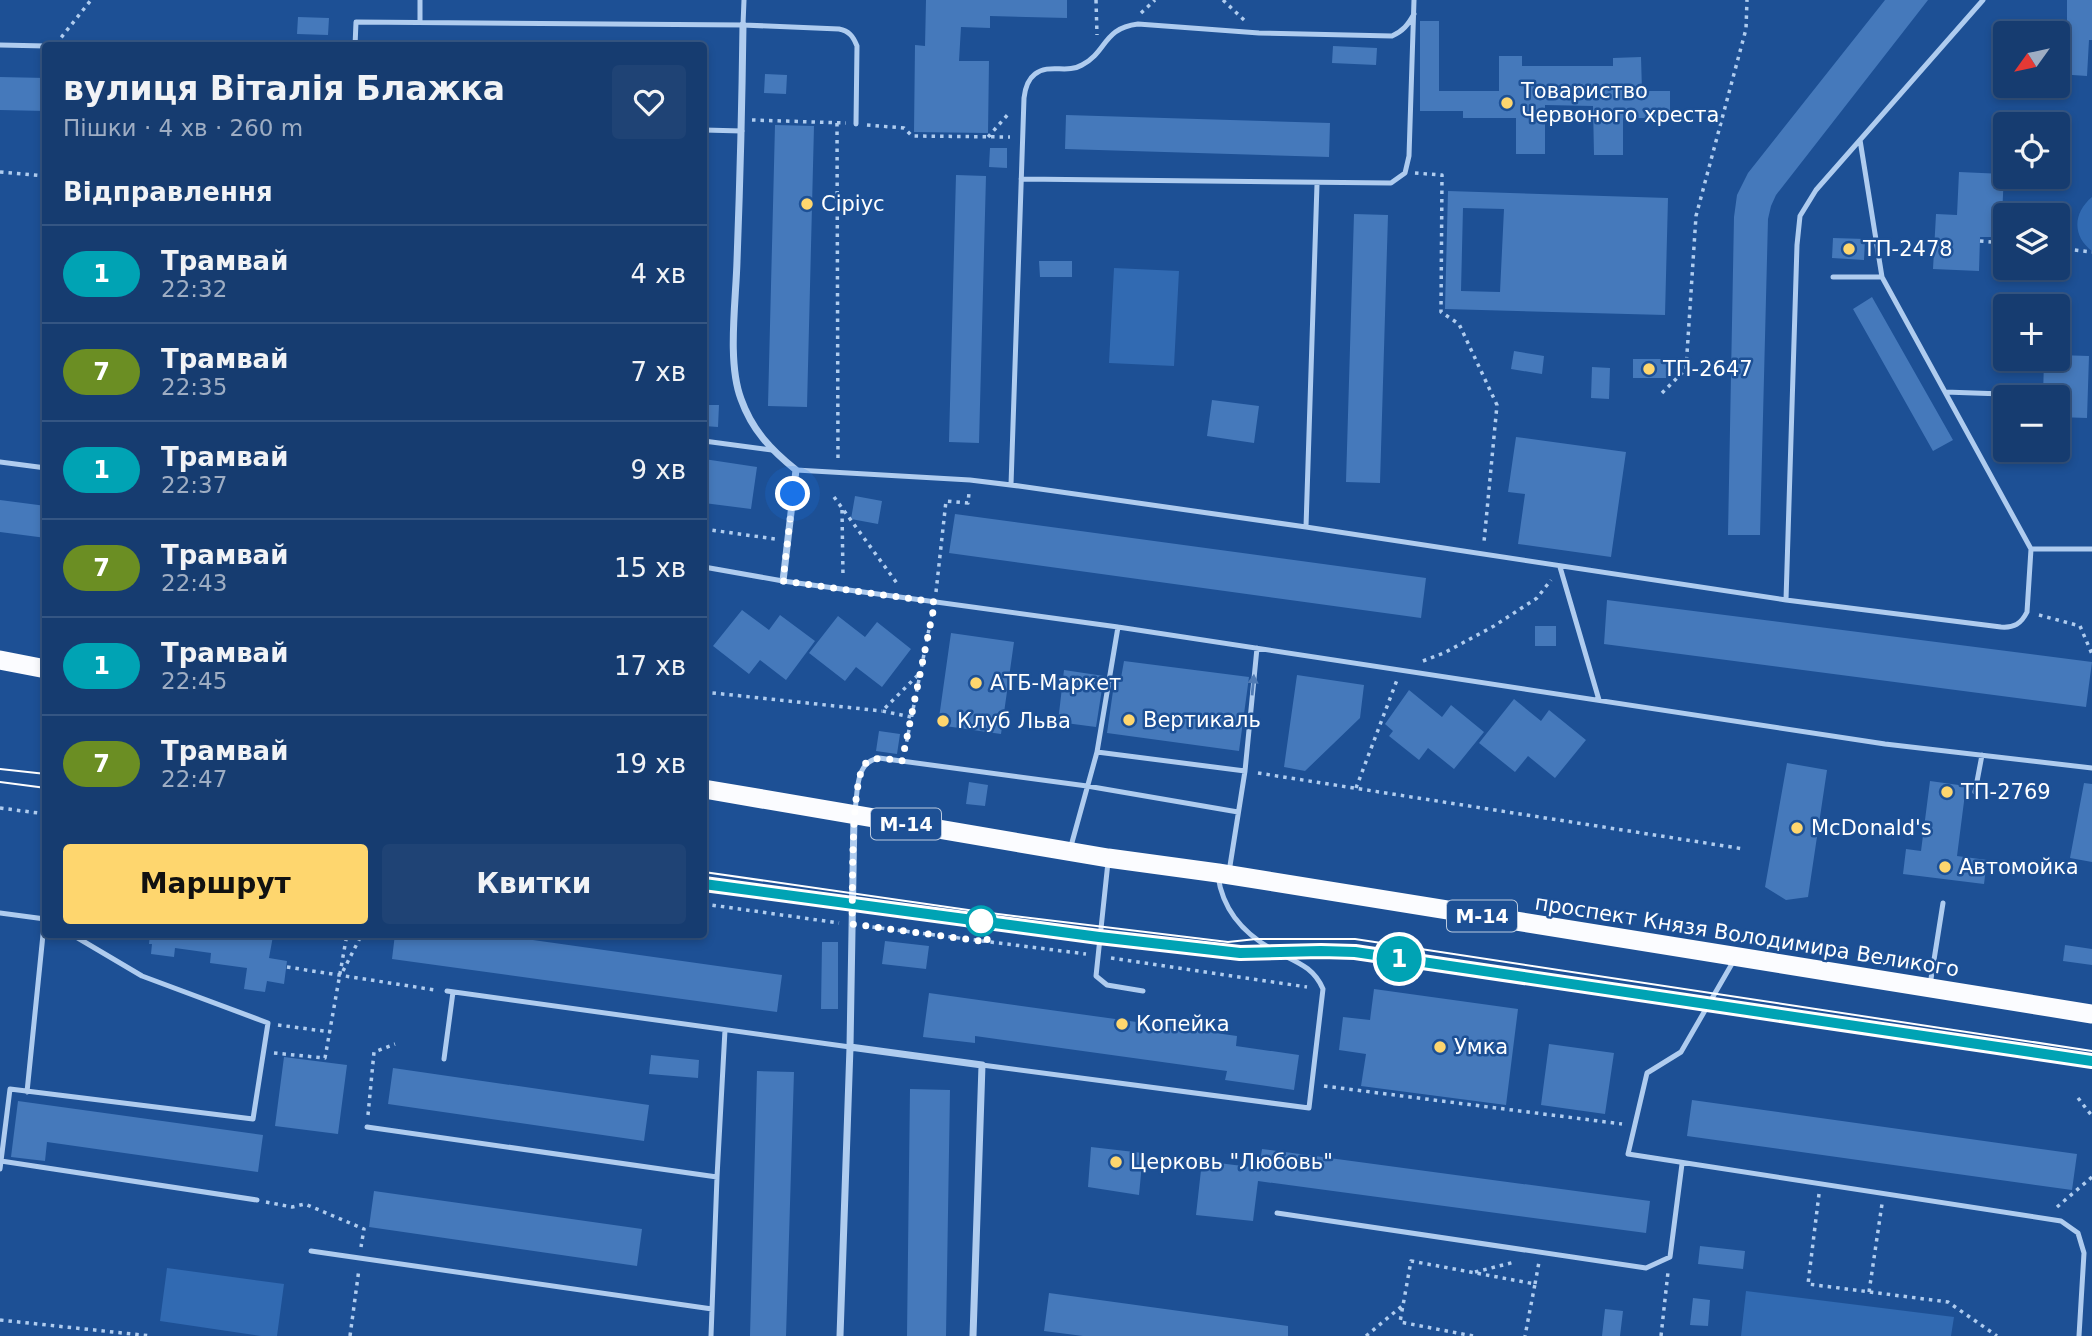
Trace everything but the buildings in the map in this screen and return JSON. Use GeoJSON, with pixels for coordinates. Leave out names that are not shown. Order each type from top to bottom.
{"type":"FeatureCollection","features":[{"type":"Feature","properties":{"kind":"highway"},"geometry":{"type":"LineString","coordinates":[[0,660],[42,668]]}},
{"type":"Feature","properties":{"kind":"highway","name":"проспект Князя Володимира Великого"},"geometry":{"type":"LineString","coordinates":[[707,790],[1108,858],[1223,874],[2092,1014]]}},
{"type":"Feature","properties":{"kind":"street"},"geometry":{"type":"LineString","coordinates":[[743,25],[734,354],[740,397],[753,425],[772,450],[796,470],[783,581]]}},
{"type":"Feature","properties":{"kind":"street"},"geometry":{"type":"LineString","coordinates":[[840,1336],[850,1047],[854,815]]}},
{"type":"Feature","properties":{"kind":"street"},"geometry":{"type":"LineString","coordinates":[[850,1047],[982,1065],[973,1336]]}},
{"type":"Feature","properties":{"kind":"lane"},"geometry":{"type":"LineString","coordinates":[[420,0],[420,21]]}},
{"type":"Feature","properties":{"kind":"lane"},"geometry":{"type":"LineString","coordinates":[[743,25],[744,0]]}},
{"type":"Feature","properties":{"kind":"lane"},"geometry":{"type":"LineString","coordinates":[[1021,178],[1383,185],[1391,183],[1405,173],[1409,156],[1414,0]]}},
{"type":"Feature","properties":{"kind":"lane"},"geometry":{"type":"LineString","coordinates":[[1786,600],[1797,230],[1800,215],[1807,202],[1983,0]]}},
{"type":"Feature","properties":{"kind":"lane"},"geometry":{"type":"LineString","coordinates":[[1012,485],[1024,98],[1025,88],[1034,74],[1049,68],[1072,69],[1082,66],[1116,30],[1127,25],[1259,33],[1392,36],[1401,32],[1414,14]]}},
{"type":"Feature","properties":{"kind":"lane"},"geometry":{"type":"LineString","coordinates":[[355,42],[356,22],[743,25],[839,29],[847,31],[854,38],[856,46],[856,124]]}},
{"type":"Feature","properties":{"kind":"lane"},"geometry":{"type":"LineString","coordinates":[[0,45],[42,46]]}},
{"type":"Feature","properties":{"kind":"lane"},"geometry":{"type":"LineString","coordinates":[[707,130],[742,131]]}},
{"type":"Feature","properties":{"kind":"lane"},"geometry":{"type":"LineString","coordinates":[[796,470],[1012,485],[1786,600],[2001,627],[2016,625],[2023,621],[2027,612],[2031,549],[1882,277],[1860,140]]}},
{"type":"Feature","properties":{"kind":"lane"},"geometry":{"type":"LineString","coordinates":[[1306,527],[1317,184]]}},
{"type":"Feature","properties":{"kind":"lane"},"geometry":{"type":"LineString","coordinates":[[1833,277],[1882,277]]}},
{"type":"Feature","properties":{"kind":"lane"},"geometry":{"type":"LineString","coordinates":[[1945,393],[1993,394]]}},
{"type":"Feature","properties":{"kind":"lane"},"geometry":{"type":"LineString","coordinates":[[707,441],[772,450]]}},
{"type":"Feature","properties":{"kind":"lane"},"geometry":{"type":"LineString","coordinates":[[0,462],[42,467]]}},
{"type":"Feature","properties":{"kind":"lane"},"geometry":{"type":"LineString","coordinates":[[2031,549],[2092,549]]}},
{"type":"Feature","properties":{"kind":"lane"},"geometry":{"type":"LineString","coordinates":[[1560,567],[1600,700]]}},
{"type":"Feature","properties":{"kind":"lane"},"geometry":{"type":"LineString","coordinates":[[707,568],[1885,744],[2092,768]]}},
{"type":"Feature","properties":{"kind":"lane"},"geometry":{"type":"LineString","coordinates":[[1070,851],[1097,752],[1118,627]]}},
{"type":"Feature","properties":{"kind":"lane"},"geometry":{"type":"LineString","coordinates":[[982,1065],[1309,1108],[1323,989],[1318,976],[1310,968],[1275,951],[1244,929],[1220,892],[1245,771],[1256,648]]}},
{"type":"Feature","properties":{"kind":"lane"},"geometry":{"type":"LineString","coordinates":[[1097,752],[1245,771]]}},
{"type":"Feature","properties":{"kind":"lane"},"geometry":{"type":"LineString","coordinates":[[1975,792],[1982,755]]}},
{"type":"Feature","properties":{"kind":"lane"},"geometry":{"type":"LineString","coordinates":[[854,815],[864,764],[879,758],[1087,786],[1238,811]]}},
{"type":"Feature","properties":{"kind":"lane"},"geometry":{"type":"LineString","coordinates":[[1108,858],[1096,976],[1107,985],[1143,991]]}},
{"type":"Feature","properties":{"kind":"lane"},"geometry":{"type":"LineString","coordinates":[[1930,988],[1943,903]]}},
{"type":"Feature","properties":{"kind":"lane"},"geometry":{"type":"LineString","coordinates":[[0,913],[42,919]]}},
{"type":"Feature","properties":{"kind":"lane"},"geometry":{"type":"LineString","coordinates":[[27,1091],[43,938]]}},
{"type":"Feature","properties":{"kind":"lane"},"geometry":{"type":"LineString","coordinates":[[0,1169],[10,1089],[253,1119],[268,1023],[142,976],[78,938]]}},
{"type":"Feature","properties":{"kind":"lane"},"geometry":{"type":"LineString","coordinates":[[1736,958],[1681,1052],[1647,1073],[1628,1154],[2061,1221],[2071,1226],[2082,1242],[2084,1253],[2079,1336]]}},
{"type":"Feature","properties":{"kind":"lane"},"geometry":{"type":"LineString","coordinates":[[444,1059],[450,992],[850,1047]]}},
{"type":"Feature","properties":{"kind":"lane"},"geometry":{"type":"LineString","coordinates":[[711,1336],[725,1030]]}},
{"type":"Feature","properties":{"kind":"lane"},"geometry":{"type":"LineString","coordinates":[[367,1127],[717,1177]]}},
{"type":"Feature","properties":{"kind":"lane"},"geometry":{"type":"LineString","coordinates":[[1,1161],[257,1200]]}},
{"type":"Feature","properties":{"kind":"lane"},"geometry":{"type":"LineString","coordinates":[[1277,1213],[1646,1268],[1670,1257],[1682,1164]]}},
{"type":"Feature","properties":{"kind":"lane"},"geometry":{"type":"LineString","coordinates":[[311,1251],[712,1309]]}},
{"type":"Feature","properties":{"kind":"path"},"geometry":{"type":"LineString","coordinates":[[58,42],[91,0]]}},
{"type":"Feature","properties":{"kind":"path"},"geometry":{"type":"LineString","coordinates":[[1096,0],[1097,51]]}},
{"type":"Feature","properties":{"kind":"path"},"geometry":{"type":"LineString","coordinates":[[1223,0],[1259,33]]}},
{"type":"Feature","properties":{"kind":"path"},"geometry":{"type":"LineString","coordinates":[[1662,393],[1686,369],[1696,216],[1746,29],[1747,0]]}},
{"type":"Feature","properties":{"kind":"path"},"geometry":{"type":"LineString","coordinates":[[988,137],[1024,98]]}},
{"type":"Feature","properties":{"kind":"path"},"geometry":{"type":"LineString","coordinates":[[742,120],[904,128],[912,136],[1023,137]]}},
{"type":"Feature","properties":{"kind":"path"},"geometry":{"type":"LineString","coordinates":[[837,123],[838,472]]}},
{"type":"Feature","properties":{"kind":"path"},"geometry":{"type":"LineString","coordinates":[[0,172],[42,176]]}},
{"type":"Feature","properties":{"kind":"path"},"geometry":{"type":"LineString","coordinates":[[1405,173],[1442,175],[1441,312],[1459,324],[1497,405],[1483,554]]}},
{"type":"Feature","properties":{"kind":"path"},"geometry":{"type":"LineString","coordinates":[[1980,241],[1993,242]]}},
{"type":"Feature","properties":{"kind":"path"},"geometry":{"type":"LineString","coordinates":[[2070,249],[2092,252]]}},
{"type":"Feature","properties":{"kind":"path"},"geometry":{"type":"LineString","coordinates":[[939,576],[946,501],[968,503],[970,480]]}},
{"type":"Feature","properties":{"kind":"path"},"geometry":{"type":"LineString","coordinates":[[834,497],[908,598]]}},
{"type":"Feature","properties":{"kind":"path"},"geometry":{"type":"LineString","coordinates":[[842,508],[843,589]]}},
{"type":"Feature","properties":{"kind":"path"},"geometry":{"type":"LineString","coordinates":[[707,529],[788,541]]}},
{"type":"Feature","properties":{"kind":"path"},"geometry":{"type":"LineString","coordinates":[[1356,788],[1401,670],[1444,653],[1494,626],[1537,598],[1560,567]]}},
{"type":"Feature","properties":{"kind":"path"},"geometry":{"type":"LineString","coordinates":[[902,761],[935,602]]}},
{"type":"Feature","properties":{"kind":"path"},"geometry":{"type":"LineString","coordinates":[[2027,612],[2080,626],[2092,654]]}},
{"type":"Feature","properties":{"kind":"path"},"geometry":{"type":"LineString","coordinates":[[882,711],[921,671]]}},
{"type":"Feature","properties":{"kind":"path"},"geometry":{"type":"LineString","coordinates":[[707,692],[882,711],[911,717]]}},
{"type":"Feature","properties":{"kind":"path"},"geometry":{"type":"LineString","coordinates":[[1245,771],[1744,849]]}},
{"type":"Feature","properties":{"kind":"path"},"geometry":{"type":"LineString","coordinates":[[0,808],[42,813]]}},
{"type":"Feature","properties":{"kind":"path"},"geometry":{"type":"LineString","coordinates":[[707,904],[1323,989]]}},
{"type":"Feature","properties":{"kind":"path"},"geometry":{"type":"LineString","coordinates":[[263,1052],[325,1058],[346,938]]}},
{"type":"Feature","properties":{"kind":"path"},"geometry":{"type":"LineString","coordinates":[[340,976],[360,938]]}},
{"type":"Feature","properties":{"kind":"path"},"geometry":{"type":"LineString","coordinates":[[287,967],[450,992]]}},
{"type":"Feature","properties":{"kind":"path"},"geometry":{"type":"LineString","coordinates":[[268,1023],[331,1032]]}},
{"type":"Feature","properties":{"kind":"path"},"geometry":{"type":"LineString","coordinates":[[367,1127],[374,1052],[395,1044]]}},
{"type":"Feature","properties":{"kind":"path"},"geometry":{"type":"LineString","coordinates":[[1312,1085],[1635,1125]]}},
{"type":"Feature","properties":{"kind":"path"},"geometry":{"type":"LineString","coordinates":[[2078,1098],[2092,1116]]}},
{"type":"Feature","properties":{"kind":"path"},"geometry":{"type":"LineString","coordinates":[[2043,1219],[2092,1177]]}},
{"type":"Feature","properties":{"kind":"path"},"geometry":{"type":"LineString","coordinates":[[1820,1185],[1808,1284],[1948,1302],[1997,1336]]}},
{"type":"Feature","properties":{"kind":"path"},"geometry":{"type":"LineString","coordinates":[[1869,1292],[1884,1195]]}},
{"type":"Feature","properties":{"kind":"path"},"geometry":{"type":"LineString","coordinates":[[1473,1272],[1541,1254],[1525,1336]]}},
{"type":"Feature","properties":{"kind":"path"},"geometry":{"type":"LineString","coordinates":[[1661,1336],[1670,1257]]}},
{"type":"Feature","properties":{"kind":"path"},"geometry":{"type":"LineString","coordinates":[[1473,1336],[1400,1322],[1411,1261],[1535,1284]]}},
{"type":"Feature","properties":{"kind":"path"},"geometry":{"type":"LineString","coordinates":[[1366,1336],[1403,1305]]}},
{"type":"Feature","properties":{"kind":"path"},"geometry":{"type":"LineString","coordinates":[[1391,1315],[1400,1318]]}},
{"type":"Feature","properties":{"kind":"path"},"geometry":{"type":"LineString","coordinates":[[0,1320],[151,1336]]}},
{"type":"Feature","properties":{"kind":"shaded area"},"geometry":{"type":"Polygon","coordinates":[[[2092,197],[2092,251],[2081,238],[2077,224],[2081,210],[2092,197]]]}},
{"type":"Feature","properties":{"kind":"shaded area"},"geometry":{"type":"Polygon","coordinates":[[[1114,268],[1179,271],[1174,366],[1109,363],[1114,268]]]}},
{"type":"Feature","properties":{"kind":"shaded area"},"geometry":{"type":"Polygon","coordinates":[[[167,1268],[284,1284],[277,1336],[160,1321],[167,1268]]]}},
{"type":"Feature","properties":{"kind":"shaded area"},"geometry":{"type":"Polygon","coordinates":[[[1746,1291],[1954,1317],[1951,1336],[1741,1336],[1746,1291]]]}},
{"type":"Feature","properties":{"kind":"tram line"},"geometry":{"type":"LineString","coordinates":[[0,769],[42,774]]}},
{"type":"Feature","properties":{"kind":"tram line"},"geometry":{"type":"LineString","coordinates":[[0,782],[42,787]]}},
{"type":"Feature","properties":{"kind":"tram line"},"geometry":{"type":"LineString","coordinates":[[707,872],[982,912],[1228,942],[1256,939],[1355,939],[2092,1051]]}},
{"type":"Feature","properties":{"kind":"tram line"},"geometry":{"type":"LineString","coordinates":[[707,884],[905,910]]}},
{"type":"Feature","properties":{"kind":"tram line","name":"1"},"geometry":{"type":"LineString","coordinates":[[707,884],[1099,937],[1240,953],[1355,952],[2092,1061]]}},
{"type":"Feature","properties":{"kind":"tram line"},"geometry":{"type":"LineString","coordinates":[[1071,934],[1134,941]]}},
{"type":"Feature","properties":{"kind":"tram line"},"geometry":{"type":"LineString","coordinates":[[1210,950],[1355,952],[1966,1042]]}},
{"type":"Feature","properties":{"kind":"place","name":"Товариство Червоного хреста"},"geometry":{"type":"Point","coordinates":[1507,103]}},
{"type":"Feature","properties":{"kind":"place","name":"Сіріус"},"geometry":{"type":"Point","coordinates":[807,204]}},
{"type":"Feature","properties":{"kind":"place","name":"ТП-2478"},"geometry":{"type":"Point","coordinates":[1849,249]}},
{"type":"Feature","properties":{"kind":"place","name":"ТП-2647"},"geometry":{"type":"Point","coordinates":[1649,369]}},
{"type":"Feature","properties":{"kind":"place","name":"АТБ-Маркет"},"geometry":{"type":"Point","coordinates":[976,683]}},
{"type":"Feature","properties":{"kind":"place","name":"Вертикаль"},"geometry":{"type":"Point","coordinates":[1129,720]}},
{"type":"Feature","properties":{"kind":"place","name":"Клуб Льва"},"geometry":{"type":"Point","coordinates":[943,721]}},
{"type":"Feature","properties":{"kind":"place","name":"ТП-2769"},"geometry":{"type":"Point","coordinates":[1947,792]}},
{"type":"Feature","properties":{"kind":"place","name":"McDonald's"},"geometry":{"type":"Point","coordinates":[1797,828]}},
{"type":"Feature","properties":{"kind":"place","name":"Автомойка"},"geometry":{"type":"Point","coordinates":[1945,867]}},
{"type":"Feature","properties":{"kind":"place","name":"Копейка"},"geometry":{"type":"Point","coordinates":[1122,1024]}},
{"type":"Feature","properties":{"kind":"place","name":"Умка"},"geometry":{"type":"Point","coordinates":[1440,1047]}},
{"type":"Feature","properties":{"kind":"place","name":"Церковь \"Любовь\""},"geometry":{"type":"Point","coordinates":[1116,1162]}},
{"type":"Feature","properties":{"kind":"route"},"geometry":{"type":"LineString","coordinates":[[793,494],[783,581],[935,602],[902,761],[879,758],[869,761],[864,764],[860,774],[854,815],[852,924],[988,942],[981,921]]}}]}
